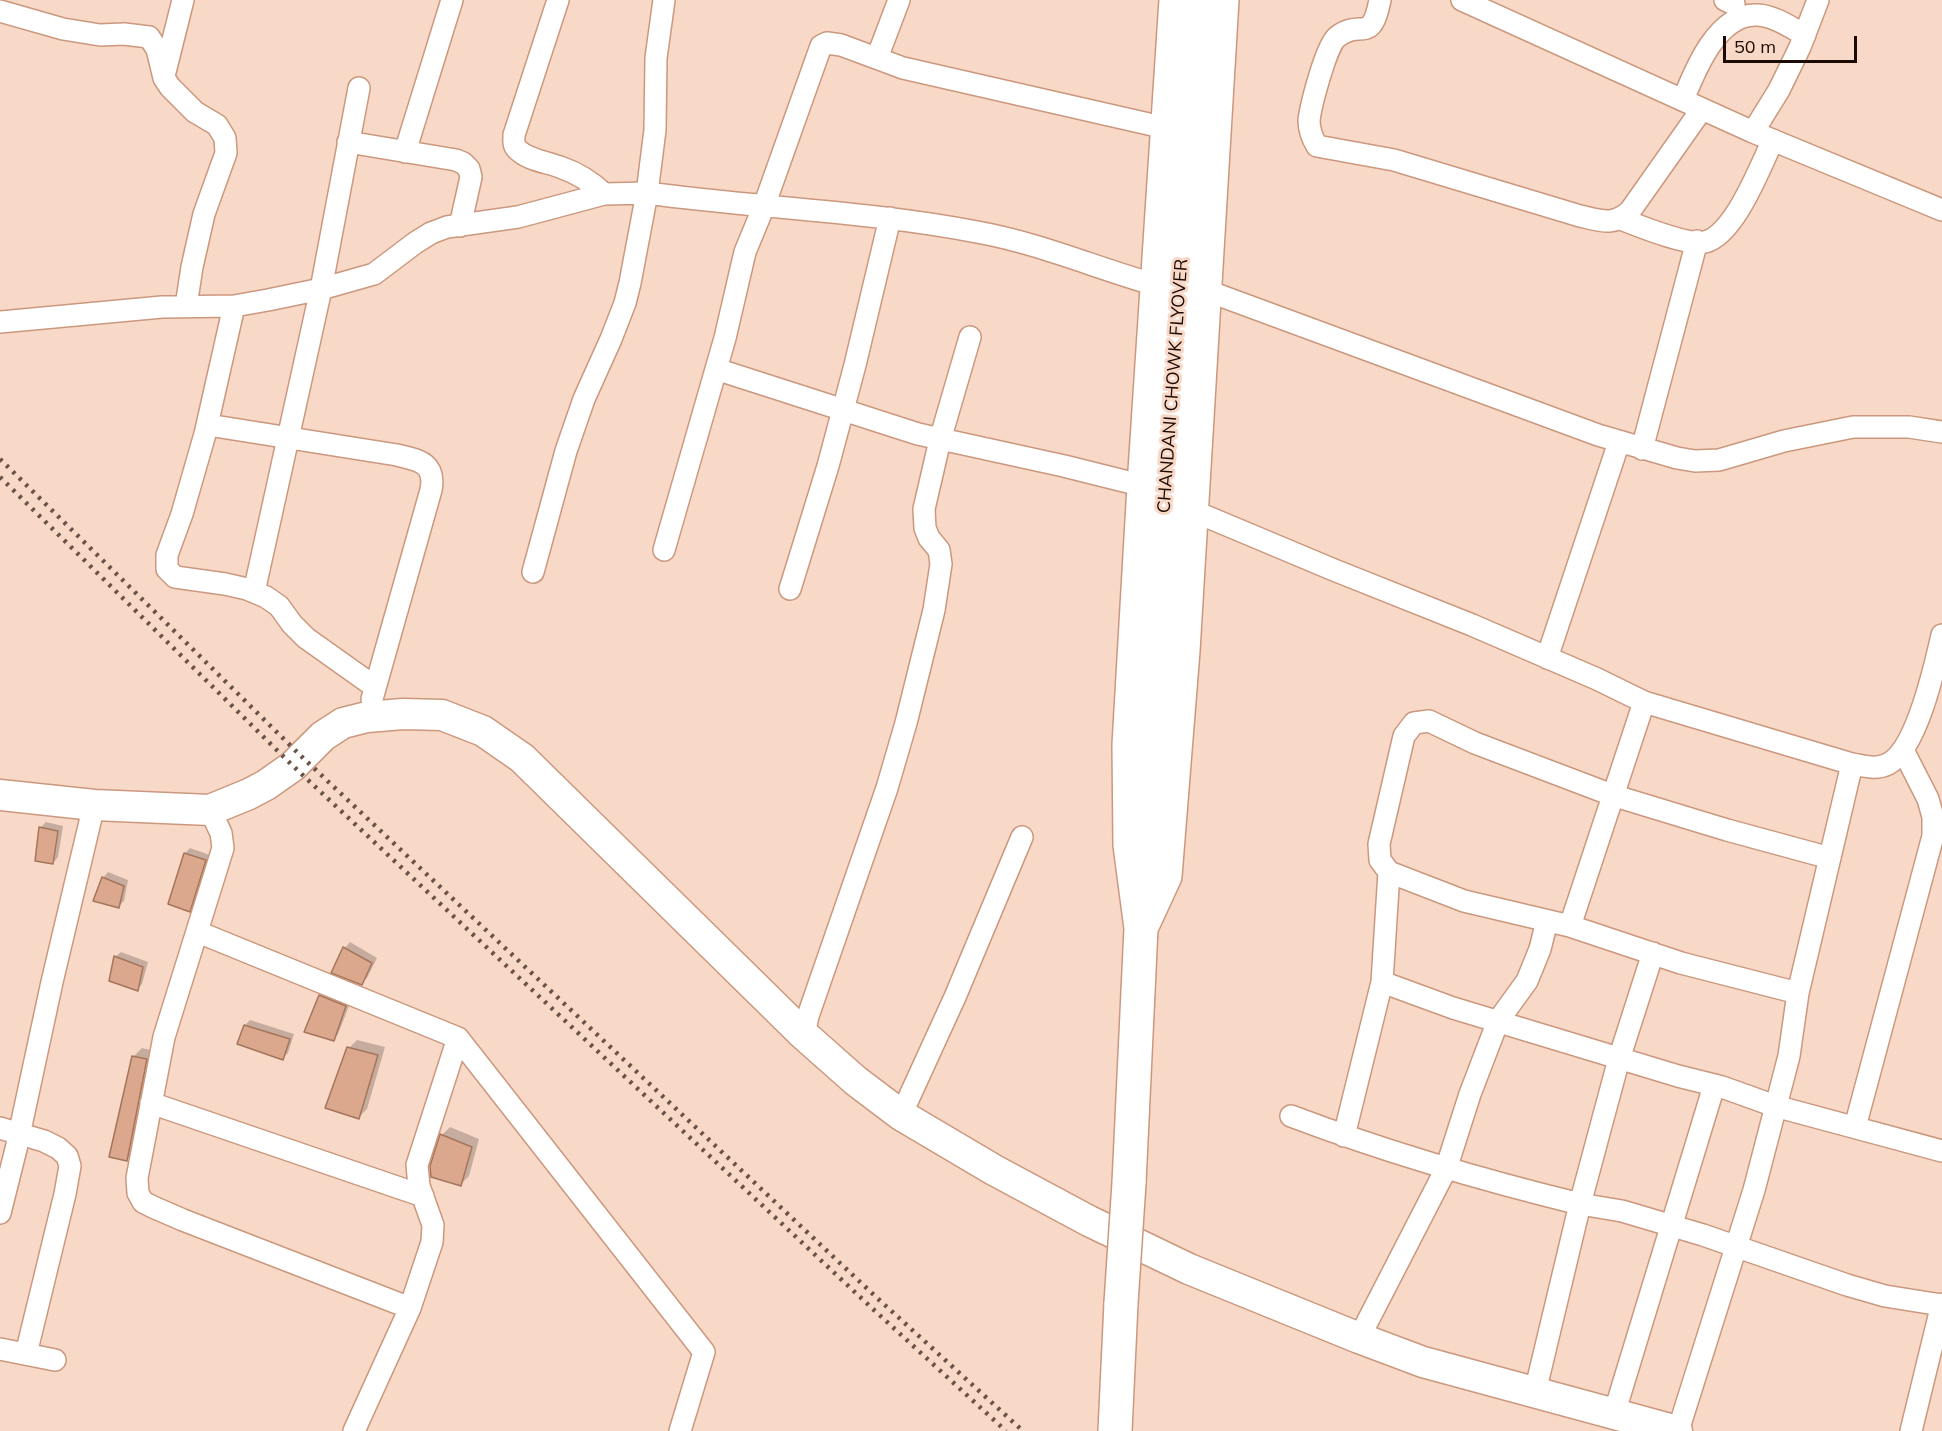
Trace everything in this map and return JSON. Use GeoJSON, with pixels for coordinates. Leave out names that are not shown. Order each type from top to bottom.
{"type":"FeatureCollection","features":[{"type":"Feature","properties":{"kind":"main road"},"geometry":{"type":"LineString","coordinates":[[1114,1431],[1141,928],[1128,817],[1129,746],[1156,285],[1176,0]]}},
{"type":"Feature","properties":{"kind":"main road","name":"CHANDANI CHOWK FLYOVER"},"geometry":{"type":"LineString","coordinates":[[1141,928],[1197,0]]}},
{"type":"Feature","properties":{"kind":"main road"},"geometry":{"type":"LineString","coordinates":[[1141,928],[1166,876],[1182,662],[1222,0]]}},
{"type":"Feature","properties":{"kind":"main road"},"geometry":{"type":"LineString","coordinates":[[0,795],[94,805],[210,810],[266,785],[293,766],[322,736],[343,723],[367,717],[403,714],[442,715],[483,731],[522,758],[804,1035],[856,1081],[901,1115],[994,1170],[1089,1221],[1189,1269],[1359,1338],[1423,1362],[1677,1431]]}},
{"type":"Feature","properties":{"kind":"street"},"geometry":{"type":"LineString","coordinates":[[164,78],[183,0]]}},
{"type":"Feature","properties":{"kind":"street"},"geometry":{"type":"LineString","coordinates":[[405,152],[452,0]]}},
{"type":"Feature","properties":{"kind":"street"},"geometry":{"type":"LineString","coordinates":[[558,0],[514,135],[514,146],[529,157],[592,182],[604,194]]}},
{"type":"Feature","properties":{"kind":"street"},"geometry":{"type":"LineString","coordinates":[[533,572],[566,451],[584,399],[625,303],[647,193],[655,130],[656,58],[664,0]]}},
{"type":"Feature","properties":{"kind":"street"},"geometry":{"type":"LineString","coordinates":[[877,58],[899,0]]}},
{"type":"Feature","properties":{"kind":"street"},"geometry":{"type":"LineString","coordinates":[[1380,0],[1376,21],[1366,29],[1349,31],[1336,38],[1328,49],[1310,120],[1311,136],[1317,146],[1394,160],[1580,216],[1606,221],[1621,219],[1660,233],[1704,242],[1718,236],[1730,225],[1773,140]]}},
{"type":"Feature","properties":{"kind":"street"},"geometry":{"type":"LineString","coordinates":[[1462,0],[1494,6],[1753,132],[1942,210]]}},
{"type":"Feature","properties":{"kind":"street"},"geometry":{"type":"LineString","coordinates":[[1753,132],[1779,90],[1805,35],[1818,0]]}},
{"type":"Feature","properties":{"kind":"street"},"geometry":{"type":"LineString","coordinates":[[1621,219],[1630,211],[1692,104],[1692,78],[1709,48],[1729,23],[1732,6]]}},
{"type":"Feature","properties":{"kind":"street"},"geometry":{"type":"LineString","coordinates":[[1732,6],[1743,16],[1760,15],[1778,21],[1805,35]]}},
{"type":"Feature","properties":{"kind":"street"},"geometry":{"type":"LineString","coordinates":[[0,10],[63,29],[100,35],[124,34],[149,37],[157,49],[164,78],[183,102],[217,125],[225,138],[226,153],[204,214],[186,306]]}},
{"type":"Feature","properties":{"kind":"street"},"geometry":{"type":"LineString","coordinates":[[664,550],[716,369],[745,252],[764,206],[821,46],[826,43],[841,45],[903,68],[1166,128]]}},
{"type":"Feature","properties":{"kind":"street"},"geometry":{"type":"LineString","coordinates":[[254,592],[321,289],[359,88]]}},
{"type":"Feature","properties":{"kind":"street"},"geometry":{"type":"LineString","coordinates":[[348,142],[463,163],[469,169],[471,177],[460,226]]}},
{"type":"Feature","properties":{"kind":"street"},"geometry":{"type":"LineString","coordinates":[[0,322],[186,306],[234,306],[321,289],[374,274],[431,233],[447,227],[518,217],[604,194],[647,193],[890,218],[1010,238],[1156,285]]}},
{"type":"Feature","properties":{"kind":"street"},"geometry":{"type":"LineString","coordinates":[[790,589],[828,466],[890,218]]}},
{"type":"Feature","properties":{"kind":"street"},"geometry":{"type":"LineString","coordinates":[[1642,449],[1696,241]]}},
{"type":"Feature","properties":{"kind":"street"},"geometry":{"type":"LineString","coordinates":[[1205,290],[1619,442],[1677,458],[1695,461],[1719,460],[1784,441],[1853,427],[1909,427],[1942,432]]}},
{"type":"Feature","properties":{"kind":"street"},"geometry":{"type":"LineString","coordinates":[[234,306],[208,425],[182,514],[167,555],[167,569],[174,577],[225,584],[266,597],[279,606],[306,638],[375,687]]}},
{"type":"Feature","properties":{"kind":"street"},"geometry":{"type":"LineString","coordinates":[[804,1035],[808,1016],[890,779],[934,610],[941,564],[939,550],[929,538],[925,528],[924,509],[940,440],[969,337]]}},
{"type":"Feature","properties":{"kind":"street"},"geometry":{"type":"LineString","coordinates":[[716,369],[940,440],[1064,466],[1144,486]]}},
{"type":"Feature","properties":{"kind":"street"},"geometry":{"type":"LineString","coordinates":[[208,425],[419,460],[429,468],[433,479],[422,526],[367,717]]}},
{"type":"Feature","properties":{"kind":"street"},"geometry":{"type":"LineString","coordinates":[[1547,658],[1619,442]]}},
{"type":"Feature","properties":{"kind":"street"},"geometry":{"type":"LineString","coordinates":[[1191,510],[1472,625],[1644,702],[1852,764],[1876,768],[1890,763],[1904,750],[1914,729],[1942,635]]}},
{"type":"Feature","properties":{"kind":"street"},"geometry":{"type":"LineString","coordinates":[[1570,926],[1644,702]]}},
{"type":"Feature","properties":{"kind":"street"},"geometry":{"type":"LineString","coordinates":[[1798,993],[1653,953],[1570,926],[1464,901],[1389,872],[1380,860],[1379,844],[1404,736],[1414,723],[1429,721],[1475,743],[1612,795],[1726,830],[1830,858]]}},
{"type":"Feature","properties":{"kind":"street"},"geometry":{"type":"LineString","coordinates":[[1855,1127],[1933,836],[1933,817],[1928,800],[1904,750]]}},
{"type":"Feature","properties":{"kind":"street"},"geometry":{"type":"LineString","coordinates":[[1677,1431],[1754,1190],[1789,1056],[1798,993],[1852,764]]}},
{"type":"Feature","properties":{"kind":"street"},"geometry":{"type":"LineString","coordinates":[[0,1213],[10,1131],[52,982],[94,805]]}},
{"type":"Feature","properties":{"kind":"street"},"geometry":{"type":"LineString","coordinates":[[210,810],[221,833],[224,848],[164,1037],[137,1178],[138,1193],[143,1202],[183,1220],[410,1308]]}},
{"type":"Feature","properties":{"kind":"street"},"geometry":{"type":"LineString","coordinates":[[901,1115],[959,987],[1022,837]]}},
{"type":"Feature","properties":{"kind":"street"},"geometry":{"type":"LineString","coordinates":[[1344,1136],[1382,982],[1389,872]]}},
{"type":"Feature","properties":{"kind":"street"},"geometry":{"type":"LineString","coordinates":[[1359,1338],[1446,1169],[1461,1117],[1498,1021],[1531,974],[1547,921]]}},
{"type":"Feature","properties":{"kind":"street"},"geometry":{"type":"LineString","coordinates":[[198,932],[458,1038],[704,1352],[680,1431]]}},
{"type":"Feature","properties":{"kind":"street"},"geometry":{"type":"LineString","coordinates":[[1535,1392],[1580,1204],[1619,1059],[1653,953]]}},
{"type":"Feature","properties":{"kind":"street"},"geometry":{"type":"LineString","coordinates":[[1382,982],[1454,1008],[1619,1059],[1775,1106],[1942,1151]]}},
{"type":"Feature","properties":{"kind":"street"},"geometry":{"type":"LineString","coordinates":[[354,1431],[410,1308],[432,1242],[433,1225],[419,1186],[417,1165],[458,1038]]}},
{"type":"Feature","properties":{"kind":"street"},"geometry":{"type":"LineString","coordinates":[[1614,1414],[1714,1086]]}},
{"type":"Feature","properties":{"kind":"street"},"geometry":{"type":"LineString","coordinates":[[152,1103],[423,1196]]}},
{"type":"Feature","properties":{"kind":"street"},"geometry":{"type":"LineString","coordinates":[[1291,1116],[1446,1169],[1580,1204],[1622,1211],[1703,1235],[1885,1296],[1942,1304],[1911,1431]]}},
{"type":"Feature","properties":{"kind":"street"},"geometry":{"type":"LineString","coordinates":[[10,1131],[58,1148],[67,1156],[70,1166],[26,1354]]}},
{"type":"Feature","properties":{"kind":"street"},"geometry":{"type":"LineString","coordinates":[[0,1349],[55,1360]]}},
{"type":"Feature","properties":{"kind":"building"},"geometry":{"type":"Polygon","coordinates":[[[39,827],[58,831],[53,864],[35,861],[39,827]]]}},
{"type":"Feature","properties":{"kind":"building"},"geometry":{"type":"Polygon","coordinates":[[[184,853],[206,860],[190,912],[168,904],[184,853]]]}},
{"type":"Feature","properties":{"kind":"building"},"geometry":{"type":"Polygon","coordinates":[[[102,877],[124,886],[119,908],[93,901],[102,877]]]}},
{"type":"Feature","properties":{"kind":"building"},"geometry":{"type":"Polygon","coordinates":[[[343,947],[372,963],[362,985],[331,973],[343,947]]]}},
{"type":"Feature","properties":{"kind":"building"},"geometry":{"type":"Polygon","coordinates":[[[114,956],[143,967],[138,991],[109,981],[114,956]]]}},
{"type":"Feature","properties":{"kind":"building"},"geometry":{"type":"Polygon","coordinates":[[[319,995],[346,1006],[334,1041],[304,1032],[319,995]]]}},
{"type":"Feature","properties":{"kind":"building"},"geometry":{"type":"Polygon","coordinates":[[[244,1025],[290,1039],[283,1060],[237,1044],[244,1025]]]}},
{"type":"Feature","properties":{"kind":"building"},"geometry":{"type":"Polygon","coordinates":[[[347,1047],[378,1055],[359,1119],[325,1108],[347,1047]]]}},
{"type":"Feature","properties":{"kind":"building"},"geometry":{"type":"Polygon","coordinates":[[[132,1056],[147,1059],[127,1161],[109,1157],[132,1056]]]}},
{"type":"Feature","properties":{"kind":"building"},"geometry":{"type":"Polygon","coordinates":[[[440,1134],[472,1147],[461,1186],[431,1177],[430,1166],[440,1134]]]}},
{"type":"Feature","properties":{"kind":"railway"},"geometry":{"type":"LineString","coordinates":[[0,459],[301,756],[875,1296],[1023,1431]]}},
{"type":"Feature","properties":{"kind":"railway"},"geometry":{"type":"LineString","coordinates":[[0,477],[293,766],[1006,1431]]}}]}
